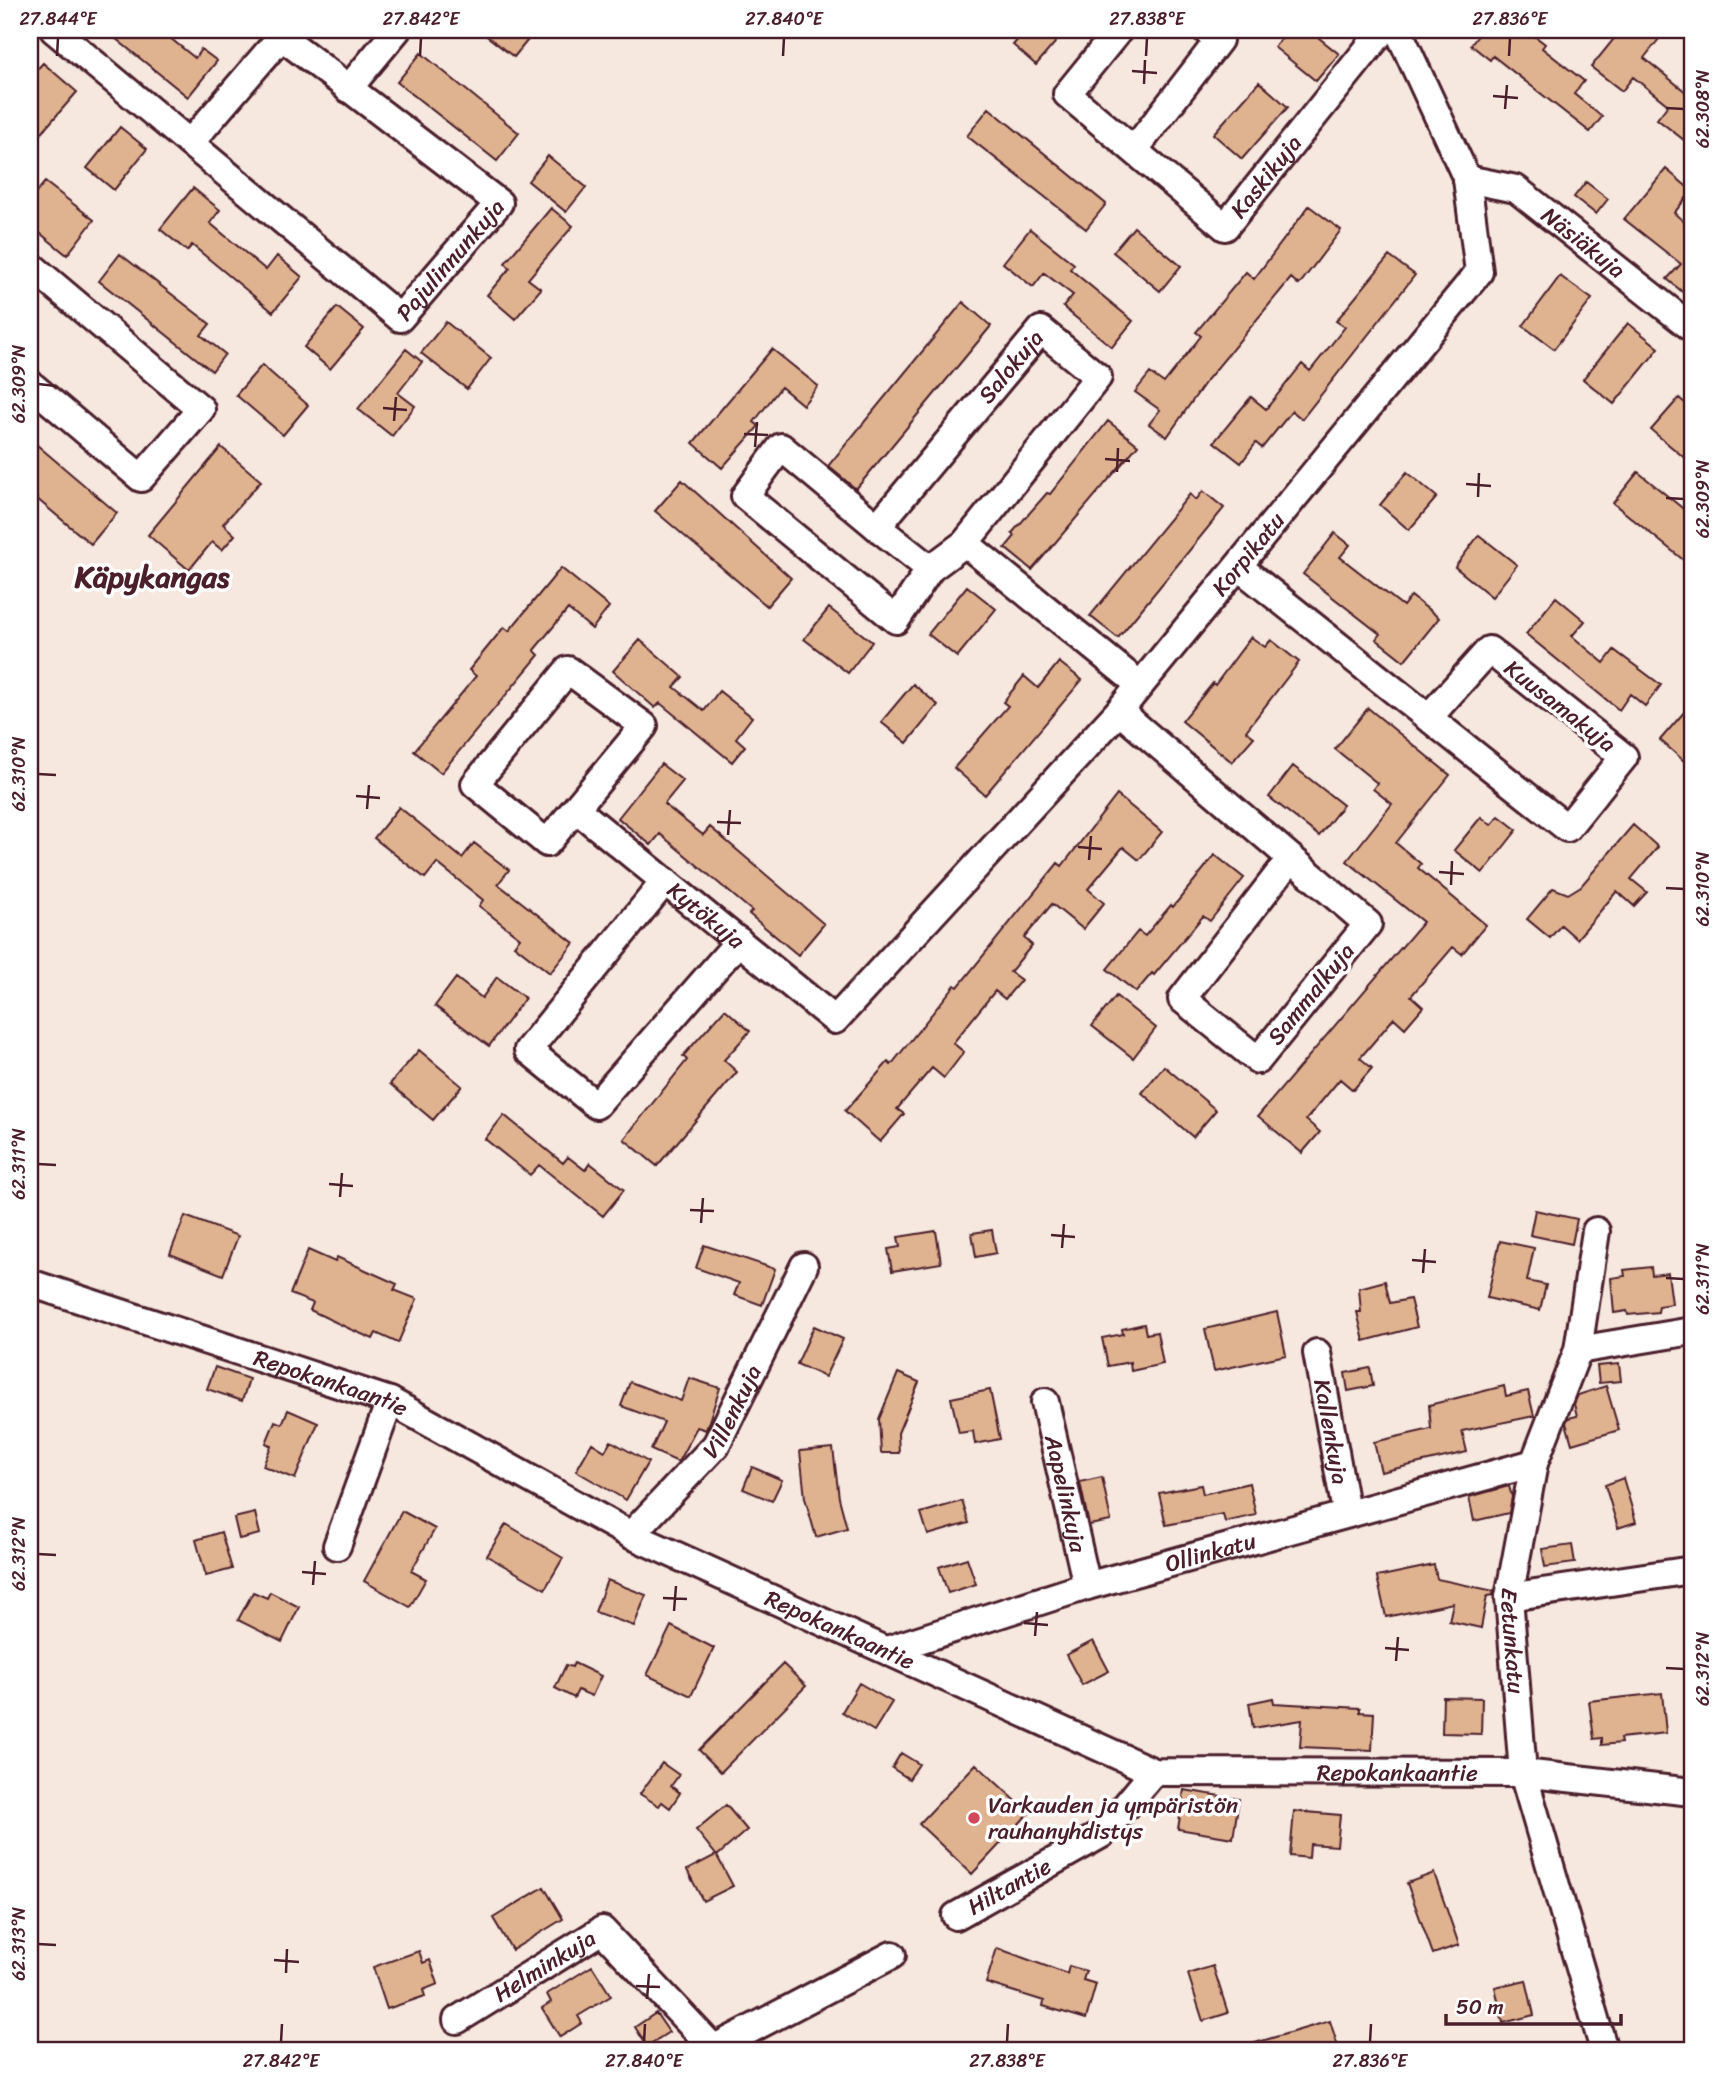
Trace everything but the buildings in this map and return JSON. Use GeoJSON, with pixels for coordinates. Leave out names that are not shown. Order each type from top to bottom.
{"type":"FeatureCollection","features":[{"type":"Feature","properties":{"kind":"street","name":"Pajulinnunkuja"},"geometry":{"type":"LineString","coordinates":[[54,30],[400,318],[499,203],[348,89],[285,33],[190,143]]}},
{"type":"Feature","properties":{"kind":"street"},"geometry":{"type":"LineString","coordinates":[[348,89],[397,30]]}},
{"type":"Feature","properties":{"kind":"street","name":"Kaskikuja"},"geometry":{"type":"LineString","coordinates":[[1119,30],[1067,94],[1225,227],[1383,30]]}},
{"type":"Feature","properties":{"kind":"street"},"geometry":{"type":"LineString","coordinates":[[1135,149],[1219,40],[1206,30]]}},
{"type":"Feature","properties":{"kind":"street","name":"Korpikatu"},"geometry":{"type":"LineString","coordinates":[[835,1020],[1119,710],[1479,272],[1467,179],[1398,30]]}},
{"type":"Feature","properties":{"kind":"street","name":"Näsiäkuja"},"geometry":{"type":"LineString","coordinates":[[1467,179],[1516,188],[1692,328]]}},
{"type":"Feature","properties":{"kind":"street"},"geometry":{"type":"LineString","coordinates":[[30,384],[141,478],[201,409],[33,273]]}},
{"type":"Feature","properties":{"kind":"street","name":"Salokuja"},"geometry":{"type":"LineString","coordinates":[[877,527],[1041,330],[1098,377],[965,543],[930,569],[896,620],[745,496],[781,447],[877,527],[930,569]]}},
{"type":"Feature","properties":{"kind":"street"},"geometry":{"type":"LineString","coordinates":[[965,543],[1140,685]]}},
{"type":"Feature","properties":{"kind":"street","name":"Kuusamakuja"},"geometry":{"type":"LineString","coordinates":[[1239,567],[1567,828],[1624,757],[1489,650],[1429,718]]}},
{"type":"Feature","properties":{"kind":"street"},"geometry":{"type":"LineString","coordinates":[[568,670],[644,726],[576,809],[547,842],[475,784],[568,670]]}},
{"type":"Feature","properties":{"kind":"street","name":"Sammalkuja"},"geometry":{"type":"LineString","coordinates":[[1119,710],[1291,858],[1368,925],[1258,1060],[1182,999],[1291,858]]}},
{"type":"Feature","properties":{"kind":"street","name":"Kytökuja"},"geometry":{"type":"LineString","coordinates":[[576,809],[835,1020]]}},
{"type":"Feature","properties":{"kind":"street"},"geometry":{"type":"LineString","coordinates":[[665,881],[528,1050],[596,1105],[739,941]]}},
{"type":"Feature","properties":{"kind":"street","name":"Eetunkatu"},"geometry":{"type":"LineString","coordinates":[[1596,1231],[1578,1350],[1534,1463],[1509,1597],[1523,1773],[1604,2050]]}},
{"type":"Feature","properties":{"kind":"street","name":"Villenkuja"},"geometry":{"type":"LineString","coordinates":[[631,1535],[716,1445],[804,1266]]}},
{"type":"Feature","properties":{"kind":"street","name":"Repokankaantie"},"geometry":{"type":"LineString","coordinates":[[30,1283],[390,1401],[631,1535],[1154,1772],[1523,1773],[1692,1792]]}},
{"type":"Feature","properties":{"kind":"street"},"geometry":{"type":"LineString","coordinates":[[1578,1350],[1692,1331]]}},
{"type":"Feature","properties":{"kind":"street","name":"Kallenkuja"},"geometry":{"type":"LineString","coordinates":[[1317,1353],[1346,1512]]}},
{"type":"Feature","properties":{"kind":"street"},"geometry":{"type":"LineString","coordinates":[[337,1546],[390,1401]]}},
{"type":"Feature","properties":{"kind":"street","name":"Aapelinkuja"},"geometry":{"type":"LineString","coordinates":[[1045,1402],[1087,1586]]}},
{"type":"Feature","properties":{"kind":"street","name":"Ollinkatu"},"geometry":{"type":"LineString","coordinates":[[887,1650],[1087,1586],[1346,1512],[1534,1463]]}},
{"type":"Feature","properties":{"kind":"street"},"geometry":{"type":"LineString","coordinates":[[1509,1597],[1692,1570]]}},
{"type":"Feature","properties":{"kind":"street","name":"Hiltantie"},"geometry":{"type":"LineString","coordinates":[[956,1916],[1102,1833],[1154,1772]]}},
{"type":"Feature","properties":{"kind":"street","name":"Helminkuja"},"geometry":{"type":"LineString","coordinates":[[457,2020],[602,1930],[712,2049]]}},
{"type":"Feature","properties":{"kind":"street"},"geometry":{"type":"LineString","coordinates":[[712,2049],[892,1955]]}},
{"type":"Feature","properties":{"kind":"place","name":"Varkauden ja ympäristön rauhanyhdistys"},"geometry":{"type":"Point","coordinates":[974,1818]}},
{"type":"Feature","properties":{"kind":"district","name":"Käpykangas"},"geometry":{"type":"Point","coordinates":[152,577]}}]}
